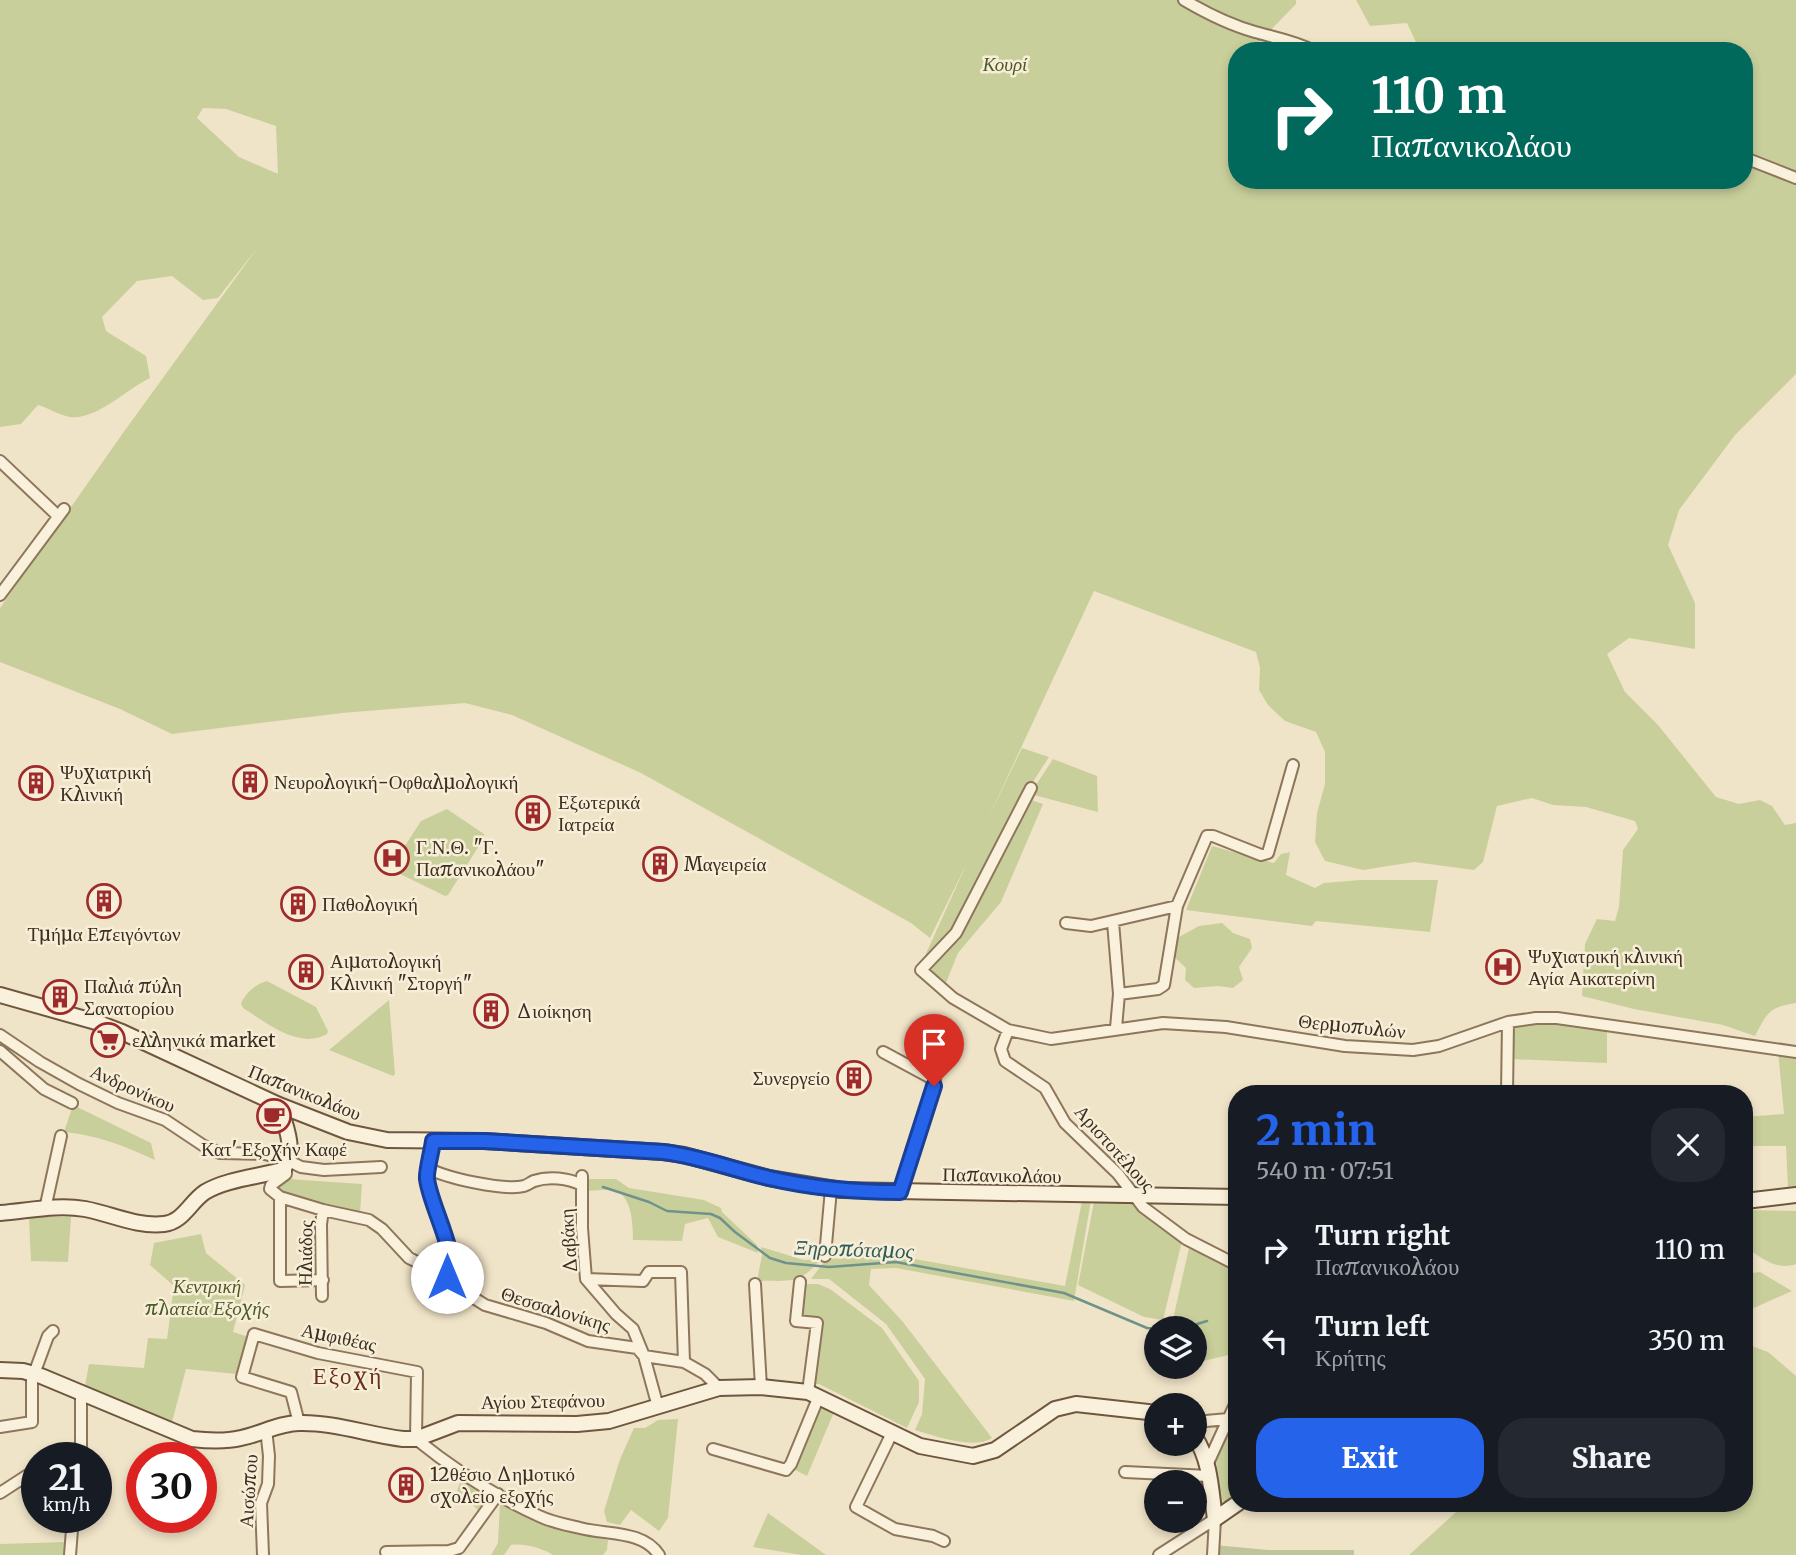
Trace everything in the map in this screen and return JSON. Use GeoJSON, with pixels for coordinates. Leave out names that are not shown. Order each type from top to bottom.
{"type":"FeatureCollection","features":[{"type":"Feature","properties":{"kind":"street"},"geometry":{"type":"LineString","coordinates":[[1184,0],[1203,12],[1252,32],[1295,42]]}},
{"type":"Feature","properties":{"kind":"street"},"geometry":{"type":"LineString","coordinates":[[1753,161],[1796,178]]}},
{"type":"Feature","properties":{"kind":"street"},"geometry":{"type":"LineString","coordinates":[[0,461],[61,512],[1,592]]}},
{"type":"Feature","properties":{"kind":"street"},"geometry":{"type":"LineString","coordinates":[[1119,994],[1158,989],[1164,985],[1177,906],[1208,835],[1261,855],[1266,855],[1270,850],[1293,765]]}},
{"type":"Feature","properties":{"kind":"street","name":"Θερμοπυλών"},"geometry":{"type":"LineString","coordinates":[[1031,788],[956,933],[921,970],[953,998],[1008,1030],[1051,1039],[1163,1023],[1226,1027],[1345,1046],[1413,1050],[1439,1046],[1508,1022],[1557,1018],[1796,1052]]}},
{"type":"Feature","properties":{"kind":"street"},"geometry":{"type":"LineString","coordinates":[[1066,923],[1091,926],[1177,906]]}},
{"type":"Feature","properties":{"kind":"street"},"geometry":{"type":"LineString","coordinates":[[1113,922],[1119,994],[1116,1028]]}},
{"type":"Feature","properties":{"kind":"street","name":"Παπανικολάου"},"geometry":{"type":"LineString","coordinates":[[0,995],[96,1022],[279,1105],[348,1132],[387,1140],[484,1141],[684,1155],[769,1178],[831,1189],[1228,1197]]}},
{"type":"Feature","properties":{"kind":"street"},"geometry":{"type":"LineString","coordinates":[[1507,1085],[1508,1022]]}},
{"type":"Feature","properties":{"kind":"street","name":"Αριστοτέλους"},"geometry":{"type":"LineString","coordinates":[[1008,1030],[1001,1049],[1005,1061],[1045,1088],[1065,1123],[1118,1174],[1133,1196],[1149,1212],[1186,1239],[1228,1260]]}},
{"type":"Feature","properties":{"kind":"street","name":"Ανδρονίκου"},"geometry":{"type":"LineString","coordinates":[[0,1035],[79,1084],[117,1103],[165,1120],[204,1146],[220,1153],[265,1154],[301,1167],[324,1170],[381,1167]]}},
{"type":"Feature","properties":{"kind":"street"},"geometry":{"type":"LineString","coordinates":[[0,1051],[44,1089],[72,1103]]}},
{"type":"Feature","properties":{"kind":"street"},"geometry":{"type":"LineString","coordinates":[[883,1052],[935,1080],[900,1192]]}},
{"type":"Feature","properties":{"kind":"street"},"geometry":{"type":"LineString","coordinates":[[279,1105],[290,1145],[286,1174],[271,1185],[270,1189],[279,1197],[280,1281],[323,1280]]}},
{"type":"Feature","properties":{"kind":"street"},"geometry":{"type":"LineString","coordinates":[[45,1209],[61,1136]]}},
{"type":"Feature","properties":{"kind":"street"},"geometry":{"type":"LineString","coordinates":[[433,1141],[428,1185],[450,1257],[450,1279]]}},
{"type":"Feature","properties":{"kind":"street"},"geometry":{"type":"LineString","coordinates":[[0,1213],[84,1209],[132,1222],[167,1224],[178,1218],[197,1198],[212,1189],[282,1170],[287,1162]]}},
{"type":"Feature","properties":{"kind":"street","name":"Δαβάκη"},"geometry":{"type":"LineString","coordinates":[[428,1168],[438,1174],[501,1186],[525,1186],[537,1180],[562,1178],[582,1180],[582,1238],[586,1279],[616,1314],[633,1329],[644,1356],[658,1407]]}},
{"type":"Feature","properties":{"kind":"street"},"geometry":{"type":"LineString","coordinates":[[825,1256],[831,1189]]}},
{"type":"Feature","properties":{"kind":"street"},"geometry":{"type":"LineString","coordinates":[[1753,1199],[1796,1195]]}},
{"type":"Feature","properties":{"kind":"street","name":"Θεσσαλονίκης"},"geometry":{"type":"LineString","coordinates":[[279,1197],[369,1220],[383,1229],[408,1258],[450,1279],[461,1290],[485,1305],[546,1323],[588,1341],[637,1348],[644,1356],[684,1362],[705,1374],[719,1388]]}},
{"type":"Feature","properties":{"kind":"street","name":"Ηλιάδος"},"geometry":{"type":"LineString","coordinates":[[322,1296],[323,1210]]}},
{"type":"Feature","properties":{"kind":"street"},"geometry":{"type":"LineString","coordinates":[[586,1279],[643,1281],[649,1272],[681,1272],[684,1362]]}},
{"type":"Feature","properties":{"kind":"street"},"geometry":{"type":"LineString","coordinates":[[713,1449],[786,1470],[791,1464],[814,1394],[817,1323],[796,1321],[800,1282]]}},
{"type":"Feature","properties":{"kind":"street"},"geometry":{"type":"LineString","coordinates":[[755,1284],[761,1387]]}},
{"type":"Feature","properties":{"kind":"street"},"geometry":{"type":"LineString","coordinates":[[0,1427],[32,1422],[33,1373],[48,1336],[53,1331]]}},
{"type":"Feature","properties":{"kind":"street","name":"Αμφιθέας"},"geometry":{"type":"LineString","coordinates":[[299,1423],[291,1392],[242,1377],[254,1334],[327,1355],[417,1372],[416,1438]]}},
{"type":"Feature","properties":{"kind":"street","name":"Αγίου Στεφάνου"},"geometry":{"type":"LineString","coordinates":[[0,1370],[33,1373],[192,1439],[225,1441],[299,1423],[319,1424],[383,1437],[416,1438],[458,1423],[609,1421],[719,1388],[761,1387],[814,1394],[919,1446],[974,1456],[995,1450],[1063,1406],[1076,1404],[1144,1412]]}},
{"type":"Feature","properties":{"kind":"street"},"geometry":{"type":"LineString","coordinates":[[81,1391],[81,1442]]}},
{"type":"Feature","properties":{"kind":"street"},"geometry":{"type":"LineString","coordinates":[[1207,1421],[1228,1419],[1208,1470]]}},
{"type":"Feature","properties":{"kind":"street","name":"Αισώπου"},"geometry":{"type":"LineString","coordinates":[[262,1555],[261,1503],[268,1484],[269,1456],[266,1430]]}},
{"type":"Feature","properties":{"kind":"street"},"geometry":{"type":"LineString","coordinates":[[892,1433],[856,1507],[895,1529],[933,1536],[944,1541]]}},
{"type":"Feature","properties":{"kind":"street"},"geometry":{"type":"LineString","coordinates":[[416,1438],[441,1460],[541,1517],[584,1529],[639,1538],[648,1542],[657,1552]]}},
{"type":"Feature","properties":{"kind":"street"},"geometry":{"type":"LineString","coordinates":[[1205,1456],[1214,1519],[1213,1555]]}},
{"type":"Feature","properties":{"kind":"street"},"geometry":{"type":"LineString","coordinates":[[1125,1472],[1208,1470]]}},
{"type":"Feature","properties":{"kind":"street"},"geometry":{"type":"LineString","coordinates":[[0,1493],[21,1479]]}},
{"type":"Feature","properties":{"kind":"street"},"geometry":{"type":"LineString","coordinates":[[386,1552],[440,1552],[459,1548],[498,1494]]}},
{"type":"Feature","properties":{"kind":"street"},"geometry":{"type":"LineString","coordinates":[[1159,1555],[1228,1510]]}},
{"type":"Feature","properties":{"kind":"street"},"geometry":{"type":"LineString","coordinates":[[69,1555],[71,1533]]}},
{"type":"Feature","properties":{"kind":"green space","name":"Κουρί"},"geometry":{"type":"Polygon","coordinates":[[[0,0],[1296,0],[1296,4],[1259,42],[1228,42],[1228,189],[1753,189],[1753,42],[1416,42],[1407,23],[1370,26],[1356,0],[1796,0],[1796,374],[1735,435],[1679,510],[1668,545],[1695,603],[1695,649],[1629,638],[1607,654],[1625,692],[1658,725],[1716,797],[1739,804],[1760,800],[1772,806],[1785,825],[1796,823],[1796,1003],[1770,1012],[1755,1036],[1723,1025],[1634,1009],[1582,996],[1585,944],[1597,919],[1615,921],[1619,907],[1623,850],[1638,829],[1635,821],[1586,807],[1553,805],[1532,798],[1497,806],[1483,862],[1474,870],[1414,862],[1363,870],[1325,861],[1315,842],[1317,813],[1325,784],[1325,752],[1316,732],[1285,721],[1268,705],[1259,690],[1260,668],[1256,652],[1094,591],[986,823],[1022,748],[1049,757],[1027,791],[954,931],[926,959],[924,958],[967,863],[930,938],[911,923],[641,773],[512,715],[465,703],[342,713],[172,734],[120,709],[0,662],[0,608],[258,247],[218,298],[203,300],[172,276],[137,281],[102,317],[106,331],[146,356],[150,378],[90,414],[70,417],[38,405],[21,424],[0,427],[0,0]],[[203,108],[197,118],[239,157],[278,174],[276,126],[226,109],[203,108]]]}},
{"type":"Feature","properties":{"kind":"green space"},"geometry":{"type":"Polygon","coordinates":[[[1053,759],[1097,776],[1098,812],[1030,794],[1053,759]]]}},
{"type":"Feature","properties":{"kind":"green space"},"geometry":{"type":"Polygon","coordinates":[[[1028,799],[1043,804],[1001,902],[958,953],[944,988],[924,970],[959,935],[1028,799]]]}},
{"type":"Feature","properties":{"kind":"green space"},"geometry":{"type":"Polygon","coordinates":[[[447,809],[484,834],[484,838],[445,896],[390,869],[421,821],[447,809]]]}},
{"type":"Feature","properties":{"kind":"green space"},"geometry":{"type":"Polygon","coordinates":[[[1212,846],[1274,863],[1281,854],[1290,852],[1286,875],[1315,888],[1324,883],[1360,880],[1438,880],[1430,932],[1316,921],[1312,926],[1186,910],[1212,846]]]}},
{"type":"Feature","properties":{"kind":"green space"},"geometry":{"type":"Polygon","coordinates":[[[1222,923],[1233,933],[1250,939],[1252,948],[1239,967],[1243,980],[1233,988],[1194,988],[1185,980],[1186,968],[1173,956],[1179,937],[1199,926],[1222,923]]]}},
{"type":"Feature","properties":{"kind":"green space"},"geometry":{"type":"Polygon","coordinates":[[[267,981],[316,1007],[327,1034],[305,1039],[294,1037],[243,1008],[241,1004],[248,993],[267,981]]]}},
{"type":"Feature","properties":{"kind":"green space"},"geometry":{"type":"Polygon","coordinates":[[[389,1000],[395,1074],[393,1076],[329,1050],[389,1000]]]}},
{"type":"Feature","properties":{"kind":"green space"},"geometry":{"type":"Polygon","coordinates":[[[1554,1022],[1607,1027],[1607,1063],[1511,1059],[1512,1026],[1554,1022]]]}},
{"type":"Feature","properties":{"kind":"green space"},"geometry":{"type":"Polygon","coordinates":[[[1778,1051],[1796,1054],[1796,1188],[1788,1188],[1786,1146],[1753,1146],[1753,1116],[1784,1114],[1778,1051]]]}},
{"type":"Feature","properties":{"kind":"green space"},"geometry":{"type":"Polygon","coordinates":[[[73,1105],[151,1143],[155,1160],[111,1142],[64,1132],[73,1105]]]}},
{"type":"Feature","properties":{"kind":"green space"},"geometry":{"type":"Polygon","coordinates":[[[289,1179],[362,1184],[360,1214],[279,1193],[280,1185],[289,1179]]]}},
{"type":"Feature","properties":{"kind":"green space"},"geometry":{"type":"Polygon","coordinates":[[[583,1179],[616,1179],[629,1188],[704,1200],[721,1208],[757,1245],[758,1253],[718,1237],[708,1218],[685,1224],[682,1241],[633,1240],[630,1210],[624,1197],[612,1190],[583,1191],[583,1179]]]}},
{"type":"Feature","properties":{"kind":"green space"},"geometry":{"type":"Polygon","coordinates":[[[1091,1200],[1074,1301],[896,1268],[871,1269],[869,1285],[903,1322],[992,1438],[984,1441],[954,1441],[915,1430],[922,1414],[925,1379],[886,1324],[829,1279],[811,1279],[826,1259],[898,1256],[1065,1286],[1082,1201],[1091,1200]]]}},
{"type":"Feature","properties":{"kind":"green space"},"geometry":{"type":"Polygon","coordinates":[[[1094,1202],[1134,1202],[1182,1241],[1164,1316],[1144,1317],[1078,1285],[1094,1202]]]}},
{"type":"Feature","properties":{"kind":"green space"},"geometry":{"type":"Polygon","coordinates":[[[1753,1210],[1796,1211],[1796,1264],[1782,1266],[1753,1252],[1753,1210]]]}},
{"type":"Feature","properties":{"kind":"green space"},"geometry":{"type":"Polygon","coordinates":[[[71,1217],[68,1262],[31,1261],[29,1219],[71,1217]]]}},
{"type":"Feature","properties":{"kind":"green space","name":"Κεντρική πλατεία Εξοχής"},"geometry":{"type":"Polygon","coordinates":[[[201,1234],[206,1253],[245,1285],[233,1332],[249,1337],[237,1374],[186,1369],[172,1422],[85,1386],[89,1364],[144,1368],[148,1338],[167,1339],[174,1286],[150,1265],[154,1243],[201,1234]]]}},
{"type":"Feature","properties":{"kind":"green space"},"geometry":{"type":"Polygon","coordinates":[[[761,1247],[804,1260],[821,1259],[800,1278],[757,1281],[761,1247]]]}},
{"type":"Feature","properties":{"kind":"green space"},"geometry":{"type":"Polygon","coordinates":[[[1189,1248],[1228,1267],[1228,1355],[1207,1360],[1207,1316],[1174,1316],[1189,1248]]]}},
{"type":"Feature","properties":{"kind":"green space"},"geometry":{"type":"Polygon","coordinates":[[[1760,1272],[1792,1291],[1753,1308],[1753,1273],[1760,1272]]]}},
{"type":"Feature","properties":{"kind":"green space"},"geometry":{"type":"Polygon","coordinates":[[[803,1284],[818,1284],[830,1289],[882,1328],[919,1381],[919,1402],[907,1428],[819,1384],[813,1384],[822,1320],[803,1316],[803,1284]]]}},
{"type":"Feature","properties":{"kind":"green space"},"geometry":{"type":"Polygon","coordinates":[[[1753,1346],[1768,1352],[1796,1376],[1796,1555],[1409,1555],[1456,1512],[1753,1512],[1753,1346]]]}},
{"type":"Feature","properties":{"kind":"green space"},"geometry":{"type":"Polygon","coordinates":[[[820,1406],[834,1412],[807,1476],[793,1469],[820,1406]]]}},
{"type":"Feature","properties":{"kind":"green space"},"geometry":{"type":"Polygon","coordinates":[[[678,1419],[668,1518],[659,1531],[631,1510],[620,1525],[607,1522],[604,1511],[620,1459],[634,1428],[645,1428],[658,1420],[678,1419]]]}},
{"type":"Feature","properties":{"kind":"green space"},"geometry":{"type":"Polygon","coordinates":[[[1228,1433],[1228,1500],[1224,1502],[1220,1501],[1216,1461],[1228,1433]]]}},
{"type":"Feature","properties":{"kind":"green space"},"geometry":{"type":"Polygon","coordinates":[[[462,1477],[488,1495],[478,1510],[457,1491],[462,1477]]]}},
{"type":"Feature","properties":{"kind":"green space"},"geometry":{"type":"Polygon","coordinates":[[[500,1502],[546,1526],[608,1540],[607,1550],[603,1555],[553,1555],[532,1547],[511,1545],[504,1555],[491,1555],[498,1543],[500,1502]]]}},
{"type":"Feature","properties":{"kind":"green space"},"geometry":{"type":"Polygon","coordinates":[[[768,1513],[826,1555],[801,1555],[753,1547],[768,1513]]]}},
{"type":"Feature","properties":{"kind":"green space"},"geometry":{"type":"Polygon","coordinates":[[[66,1542],[66,1555],[0,1555],[0,1544],[66,1542]]]}},
{"type":"Feature","properties":{"kind":"green space"},"geometry":{"type":"Polygon","coordinates":[[[1214,1545],[1268,1550],[1354,1550],[1354,1555],[1214,1555],[1214,1545]]]}},
{"type":"Feature","properties":{"kind":"waterway","name":"Ξηροπόταμος"},"geometry":{"type":"LineString","coordinates":[[603,1187],[649,1202],[667,1211],[711,1214],[720,1218],[770,1258],[786,1263],[829,1267],[896,1262],[1064,1293],[1144,1327]]}},
{"type":"Feature","properties":{"kind":"place","name":"Νευρολογική-Οφθαλμολογική"},"geometry":{"type":"Point","coordinates":[250,782]}},
{"type":"Feature","properties":{"kind":"place","name":"Ψυχιατρική Κλινική"},"geometry":{"type":"Point","coordinates":[36,783]}},
{"type":"Feature","properties":{"kind":"place","name":"Εξωτερικά Ιατρεία"},"geometry":{"type":"Point","coordinates":[533,813]}},
{"type":"Feature","properties":{"kind":"place","name":"Γ.Ν.Θ. \"Γ. Παπανικολάου\""},"geometry":{"type":"Point","coordinates":[392,858]}},
{"type":"Feature","properties":{"kind":"place","name":"Μαγειρεία"},"geometry":{"type":"Point","coordinates":[660,864]}},
{"type":"Feature","properties":{"kind":"place","name":"Τμήμα Επειγόντων"},"geometry":{"type":"Point","coordinates":[104,901]}},
{"type":"Feature","properties":{"kind":"place","name":"Παθολογική"},"geometry":{"type":"Point","coordinates":[298,904]}},
{"type":"Feature","properties":{"kind":"place","name":"Ψυχιατρική κλινική Αγία Αικατερίνη"},"geometry":{"type":"Point","coordinates":[1503,967]}},
{"type":"Feature","properties":{"kind":"place","name":"Αιματολογική Κλινική \"Στοργή\""},"geometry":{"type":"Point","coordinates":[306,972]}},
{"type":"Feature","properties":{"kind":"place","name":"Παλιά πύλη Σανατορίου"},"geometry":{"type":"Point","coordinates":[60,997]}},
{"type":"Feature","properties":{"kind":"place","name":"Διοίκηση"},"geometry":{"type":"Point","coordinates":[491,1011]}},
{"type":"Feature","properties":{"kind":"place","name":"ελληνικά market"},"geometry":{"type":"Point","coordinates":[108,1040]}},
{"type":"Feature","properties":{"kind":"place","name":"Συνεργείο"},"geometry":{"type":"Point","coordinates":[854,1078]}},
{"type":"Feature","properties":{"kind":"place","name":"Κατ' Εξοχήν Καφέ"},"geometry":{"type":"Point","coordinates":[274,1116]}},
{"type":"Feature","properties":{"kind":"place","name":"12θέσιο Δημοτικό σχολείο εξοχής"},"geometry":{"type":"Point","coordinates":[406,1485]}},
{"type":"Feature","properties":{"kind":"district","name":"Εξοχή"},"geometry":{"type":"Point","coordinates":[348,1375]}},
{"type":"Feature","properties":{"kind":"route"},"geometry":{"type":"LineString","coordinates":[[447,1277],[450,1279],[452,1271],[450,1257],[427,1179],[433,1141],[484,1141],[663,1152],[796,1184],[841,1190],[900,1192],[934,1086]]}}]}
